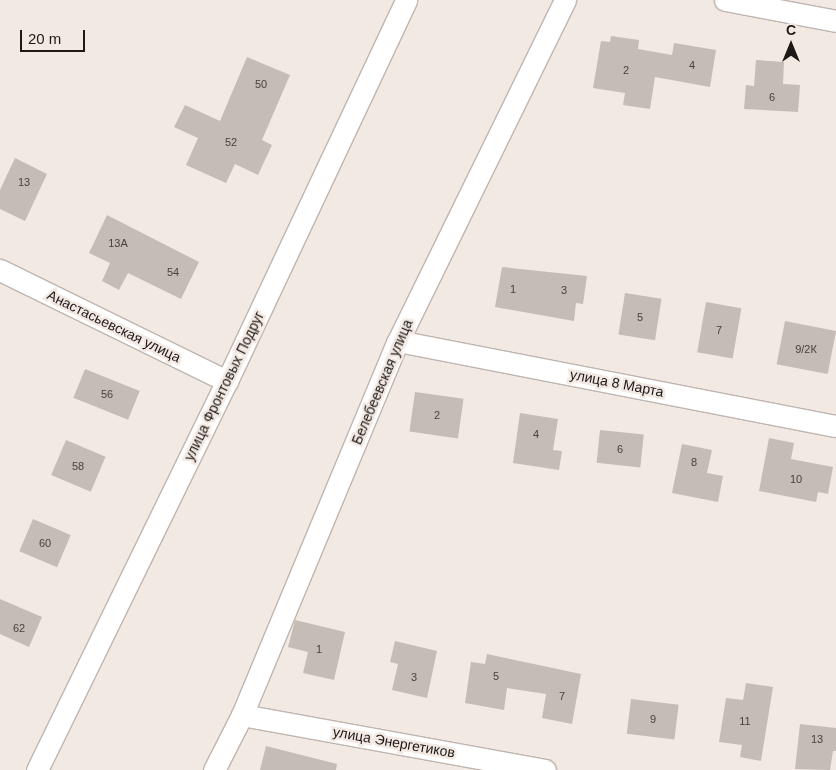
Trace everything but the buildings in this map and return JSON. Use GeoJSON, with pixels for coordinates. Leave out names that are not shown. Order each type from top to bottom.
{"type":"FeatureCollection","features":[{"type":"Feature","properties":{"kind":"street","name":"улица Фронтовых Подруг"},"geometry":{"type":"LineString","coordinates":[[37,770],[227,381],[406,0]]}},
{"type":"Feature","properties":{"kind":"street","name":"Белебеевская улица"},"geometry":{"type":"LineString","coordinates":[[214,770],[242,715],[398,341],[565,0]]}},
{"type":"Feature","properties":{"kind":"street"},"geometry":{"type":"LineString","coordinates":[[725,0],[836,21]]}},
{"type":"Feature","properties":{"kind":"street","name":"Анастасьевская улица"},"geometry":{"type":"LineString","coordinates":[[0,270],[227,381]]}},
{"type":"Feature","properties":{"kind":"street","name":"улица 8 Марта"},"geometry":{"type":"LineString","coordinates":[[398,341],[836,426]]}},
{"type":"Feature","properties":{"kind":"street","name":"улица Энергетиков"},"geometry":{"type":"LineString","coordinates":[[242,715],[545,770]]}}]}
